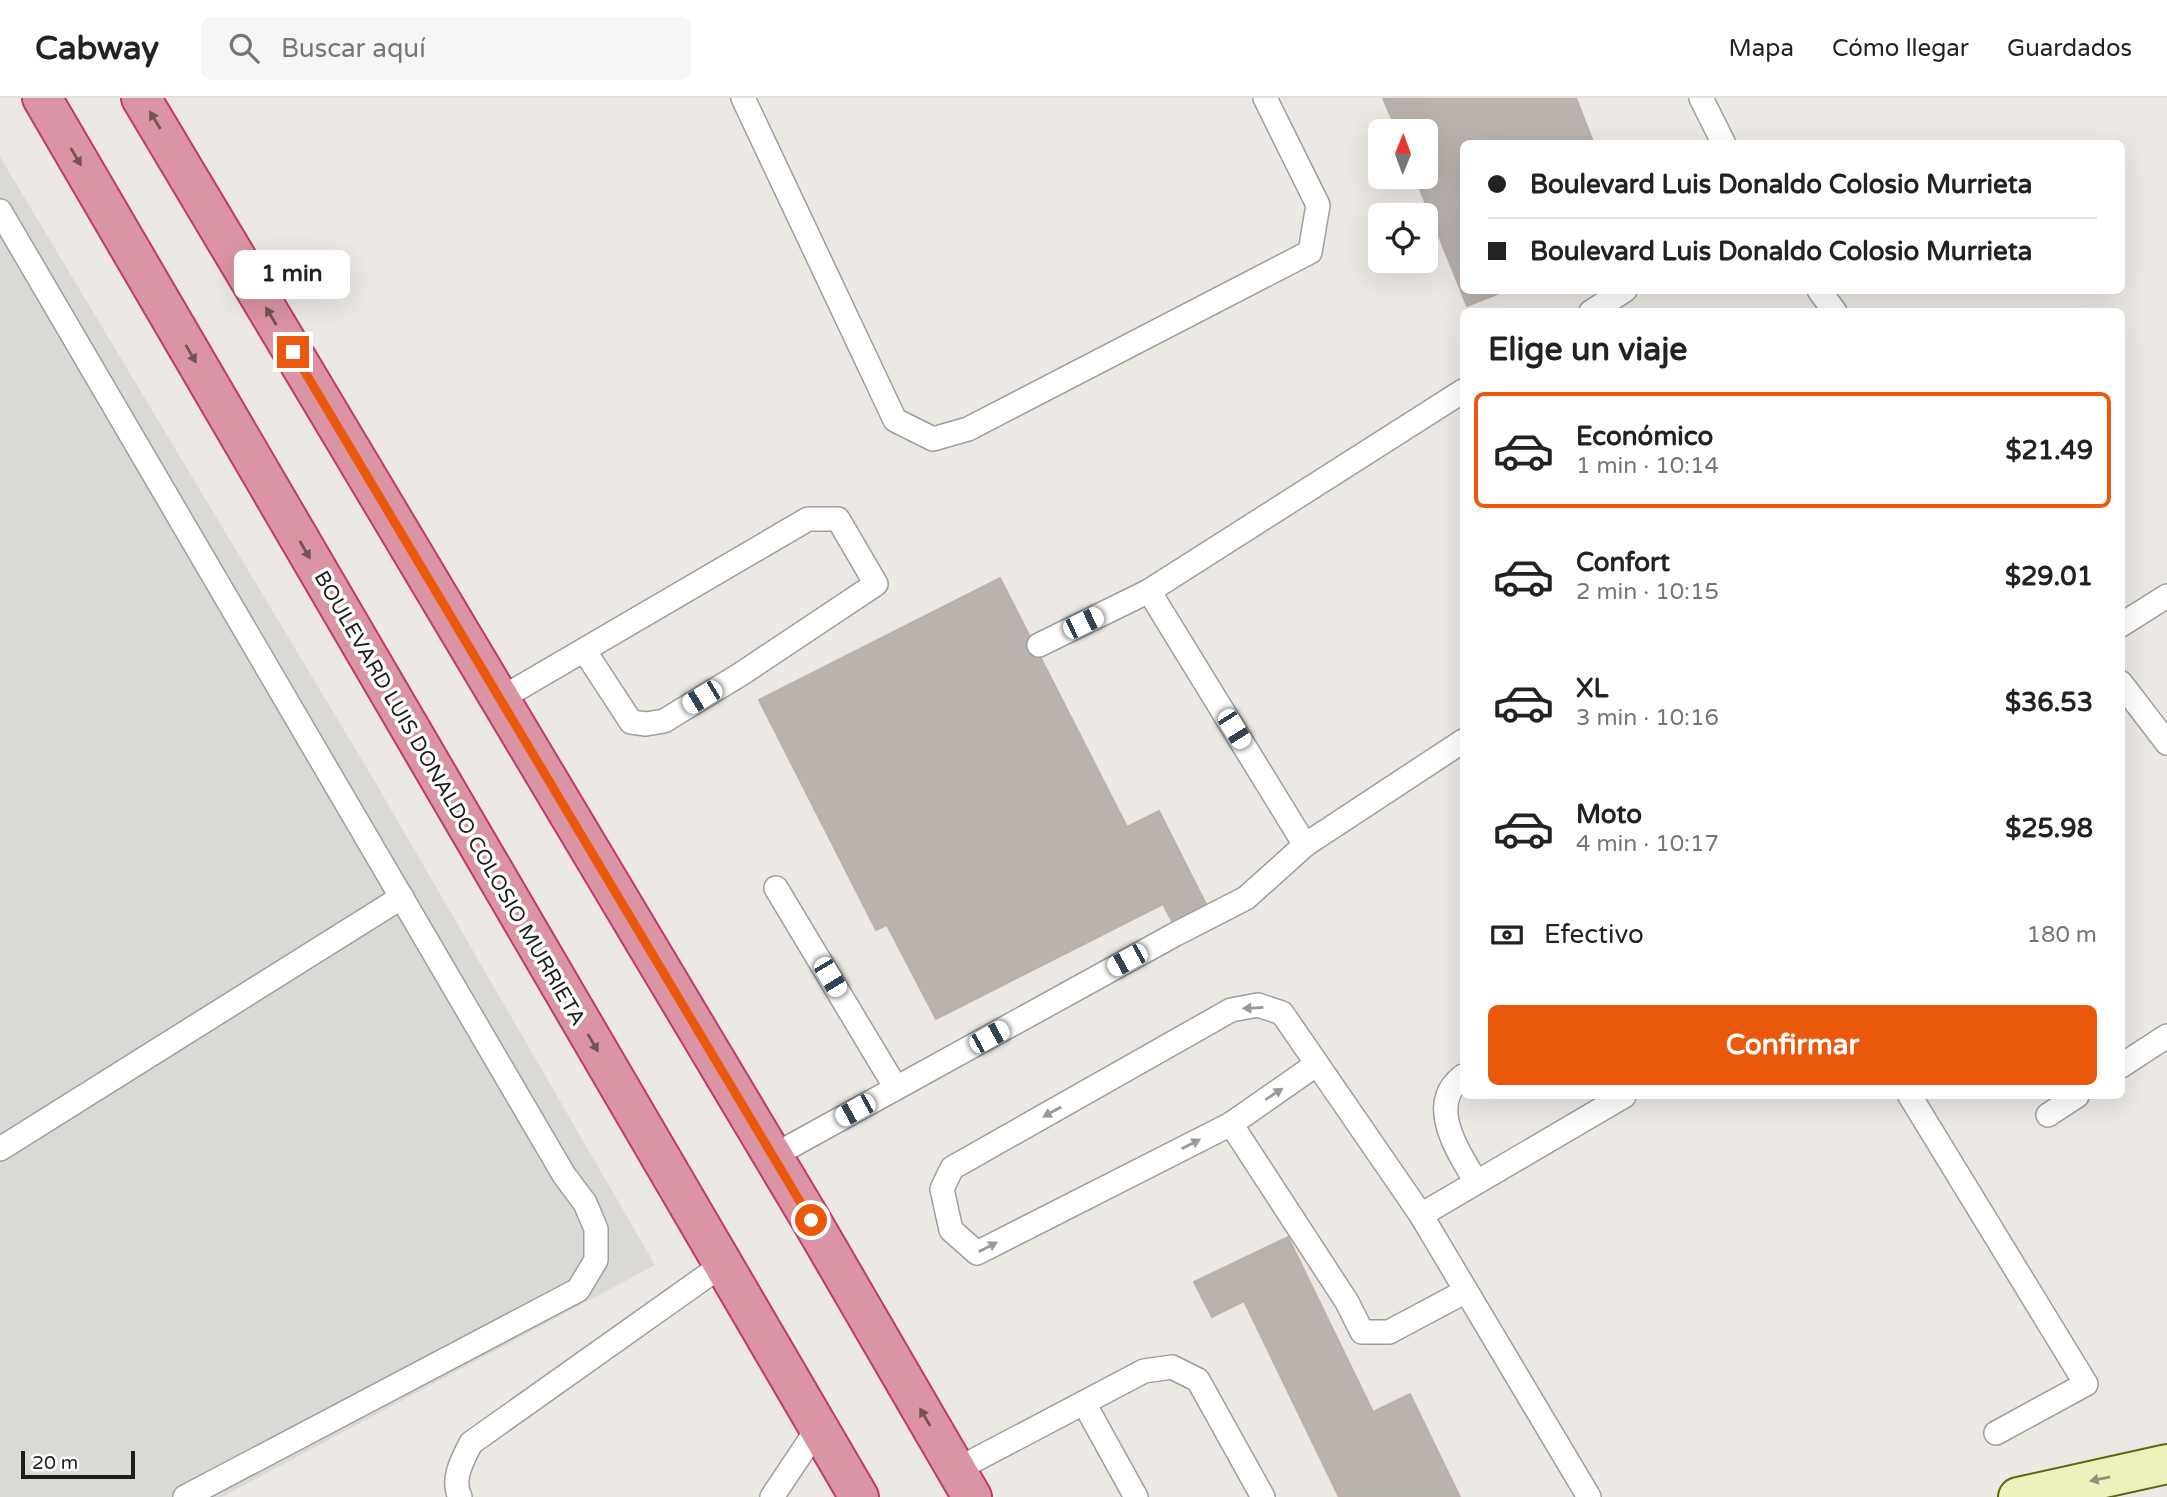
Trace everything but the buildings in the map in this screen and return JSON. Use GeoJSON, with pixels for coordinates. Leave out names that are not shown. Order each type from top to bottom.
{"type":"FeatureCollection","features":[{"type":"Feature","properties":{"kind":"highway","name":"BOULEVARD LUIS DONALDO COLOSIO MURRIETA"},"geometry":{"type":"LineString","coordinates":[[42,98],[859,1497]]}},
{"type":"Feature","properties":{"kind":"highway"},"geometry":{"type":"LineString","coordinates":[[141,98],[773,1156],[964,1483]]}},
{"type":"Feature","properties":{"kind":"street"},"geometry":{"type":"LineString","coordinates":[[2018,1497],[2167,1464]]}},
{"type":"Feature","properties":{"kind":"lane"},"geometry":{"type":"LineString","coordinates":[[743,98],[895,420],[933,439],[968,429],[1310,252],[1318,205],[1265,98]]}},
{"type":"Feature","properties":{"kind":"lane"},"geometry":{"type":"LineString","coordinates":[[1701,98],[1722,140]]}},
{"type":"Feature","properties":{"kind":"lane"},"geometry":{"type":"LineString","coordinates":[[0,211],[564,1175],[585,1203],[596,1228],[596,1260],[578,1290],[185,1497]]}},
{"type":"Feature","properties":{"kind":"lane"},"geometry":{"type":"LineString","coordinates":[[1597,308],[1619,294]]}},
{"type":"Feature","properties":{"kind":"lane"},"geometry":{"type":"LineString","coordinates":[[1039,645],[1149,591],[1460,393]]}},
{"type":"Feature","properties":{"kind":"lane"},"geometry":{"type":"LineString","coordinates":[[500,699],[808,519],[838,519],[876,584],[741,674],[664,721],[646,724],[631,722],[584,650]]}},
{"type":"Feature","properties":{"kind":"lane"},"geometry":{"type":"LineString","coordinates":[[1149,591],[1305,845]]}},
{"type":"Feature","properties":{"kind":"lane"},"geometry":{"type":"LineString","coordinates":[[2125,622],[2167,596]]}},
{"type":"Feature","properties":{"kind":"lane"},"geometry":{"type":"LineString","coordinates":[[2125,688],[2167,743]]}},
{"type":"Feature","properties":{"kind":"lane"},"geometry":{"type":"LineString","coordinates":[[773,1156],[1246,898],[1305,845],[1460,743]]}},
{"type":"Feature","properties":{"kind":"lane"},"geometry":{"type":"LineString","coordinates":[[776,888],[896,1088]]}},
{"type":"Feature","properties":{"kind":"lane"},"geometry":{"type":"LineString","coordinates":[[0,1149],[402,897]]}},
{"type":"Feature","properties":{"kind":"lane"},"geometry":{"type":"LineString","coordinates":[[1317,1064],[1231,1124],[977,1253],[951,1230],[942,1189],[952,1168],[1231,1010],[1258,1005],[1282,1013],[1421,1215],[1589,1497]]}},
{"type":"Feature","properties":{"kind":"lane"},"geometry":{"type":"LineString","coordinates":[[2125,1063],[2167,1036]]}},
{"type":"Feature","properties":{"kind":"lane"},"geometry":{"type":"LineString","coordinates":[[1460,1078],[1454,1083],[1446,1106],[1448,1134],[1476,1182]]}},
{"type":"Feature","properties":{"kind":"lane"},"geometry":{"type":"LineString","coordinates":[[1421,1215],[1619,1099]]}},
{"type":"Feature","properties":{"kind":"lane"},"geometry":{"type":"LineString","coordinates":[[1912,1099],[2086,1384],[1996,1433]]}},
{"type":"Feature","properties":{"kind":"lane"},"geometry":{"type":"LineString","coordinates":[[2048,1115],[2072,1099]]}},
{"type":"Feature","properties":{"kind":"lane"},"geometry":{"type":"LineString","coordinates":[[1231,1124],[1347,1302],[1362,1332],[1389,1332],[1466,1291]]}},
{"type":"Feature","properties":{"kind":"lane"},"geometry":{"type":"LineString","coordinates":[[460,1497],[456,1489],[460,1465],[471,1443],[722,1265]]}},
{"type":"Feature","properties":{"kind":"lane"},"geometry":{"type":"LineString","coordinates":[[964,1483],[1084,1403],[1144,1371],[1172,1367],[1198,1380],[1263,1497]]}},
{"type":"Feature","properties":{"kind":"lane"},"geometry":{"type":"LineString","coordinates":[[1084,1403],[1136,1497]]}},
{"type":"Feature","properties":{"kind":"lane"},"geometry":{"type":"LineString","coordinates":[[772,1497],[818,1428]]}},
{"type":"Feature","properties":{"kind":"shaded area"},"geometry":{"type":"Polygon","coordinates":[[[0,157],[371,775],[655,1265],[222,1497],[0,1497],[0,157]]]}},
{"type":"Feature","properties":{"kind":"route"},"geometry":{"type":"LineString","coordinates":[[293,352],[811,1220]]}}]}
